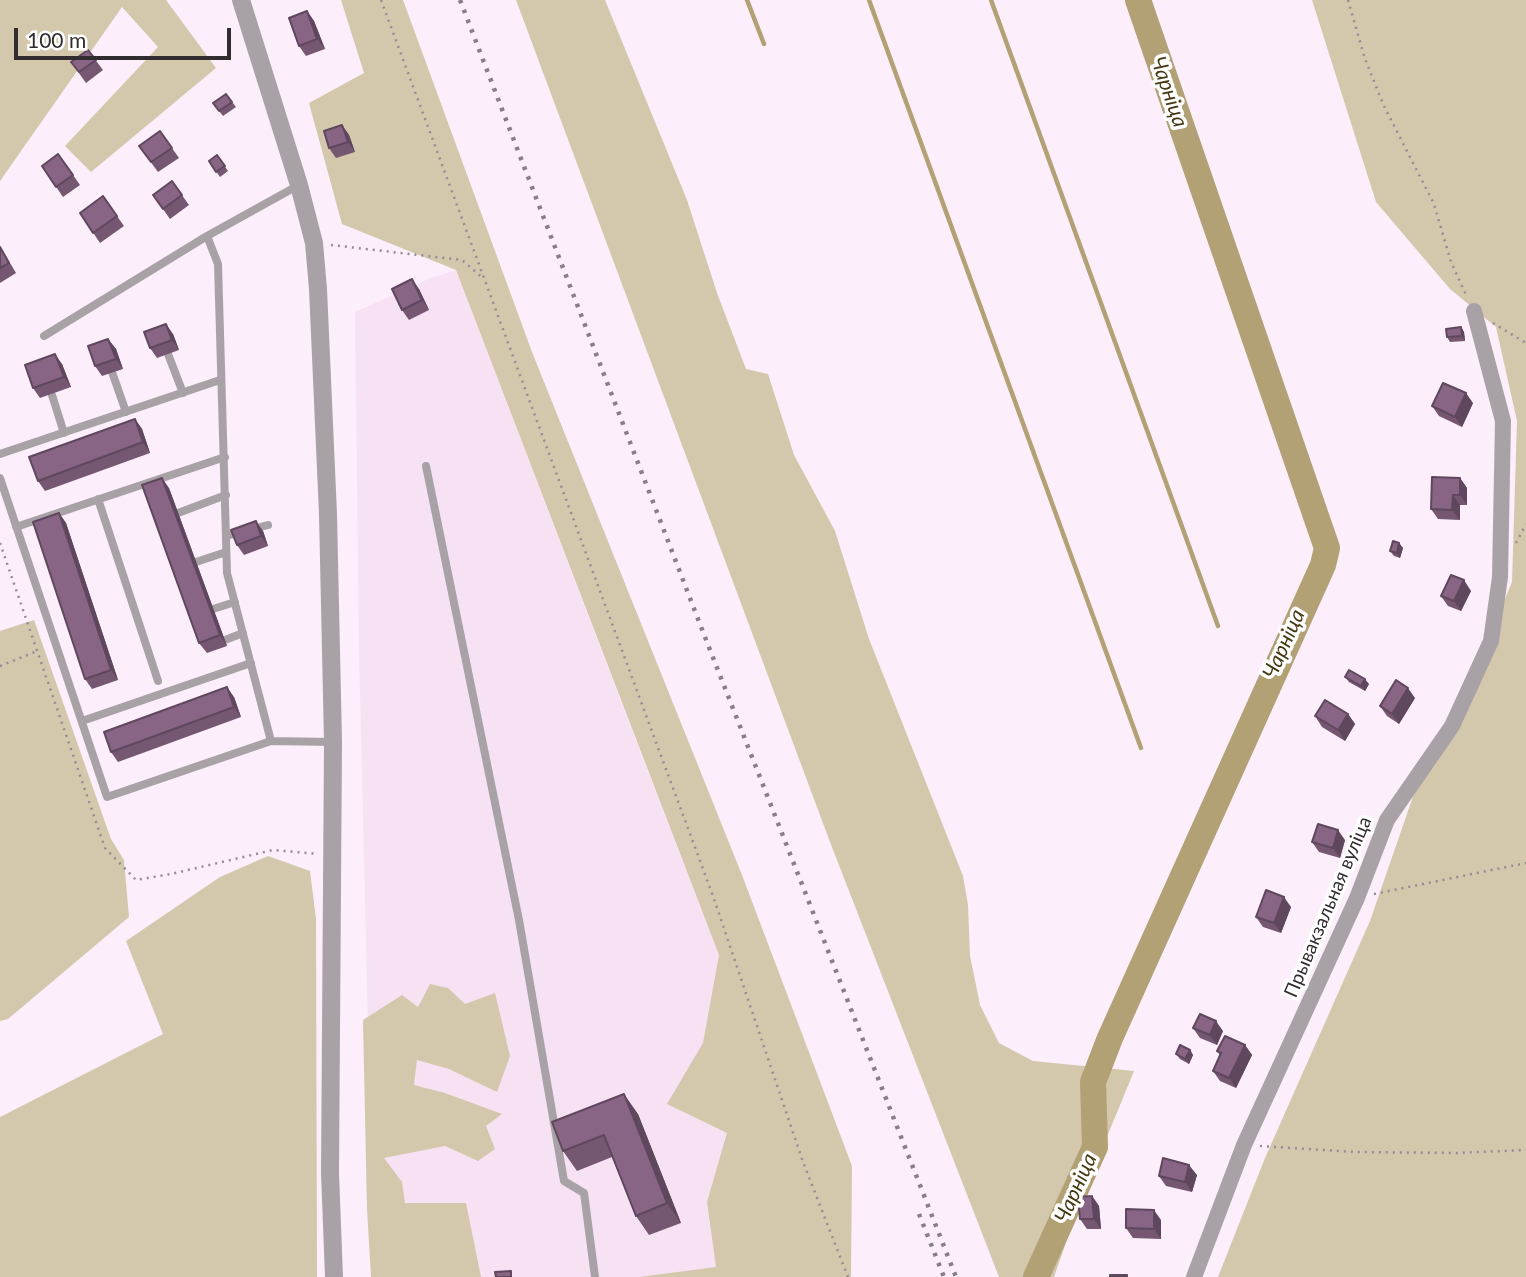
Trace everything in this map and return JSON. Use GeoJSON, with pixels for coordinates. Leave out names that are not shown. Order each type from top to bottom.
{"type":"FeatureCollection","features":[{"type":"Feature","properties":{"kind":"street"},"geometry":{"type":"LineString","coordinates":[[241,0],[299,185],[314,243],[318,289],[328,514],[333,742],[330,1172],[334,1277]]}},
{"type":"Feature","properties":{"kind":"street","name":"Прывакзальная вуліца"},"geometry":{"type":"LineString","coordinates":[[1194,1277],[1244,1145],[1357,898],[1387,820],[1452,726],[1490,641],[1500,576],[1503,421],[1474,311]]}},
{"type":"Feature","properties":{"kind":"lane"},"geometry":{"type":"LineString","coordinates":[[44,336],[206,236],[299,185]]}},
{"type":"Feature","properties":{"kind":"lane"},"geometry":{"type":"LineString","coordinates":[[206,236],[218,264],[227,573],[271,741]]}},
{"type":"Feature","properties":{"kind":"lane"},"geometry":{"type":"LineString","coordinates":[[168,354],[183,393]]}},
{"type":"Feature","properties":{"kind":"lane"},"geometry":{"type":"LineString","coordinates":[[112,372],[126,412]]}},
{"type":"Feature","properties":{"kind":"lane"},"geometry":{"type":"LineString","coordinates":[[0,454],[220,380]]}},
{"type":"Feature","properties":{"kind":"lane"},"geometry":{"type":"LineString","coordinates":[[52,395],[64,433]]}},
{"type":"Feature","properties":{"kind":"lane"},"geometry":{"type":"LineString","coordinates":[[16,527],[225,457]]}},
{"type":"Feature","properties":{"kind":"lane"},"geometry":{"type":"LineString","coordinates":[[426,466],[519,920],[564,1181],[584,1193],[595,1277]]}},
{"type":"Feature","properties":{"kind":"lane"},"geometry":{"type":"LineString","coordinates":[[0,478],[107,797],[271,741],[333,742]]}},
{"type":"Feature","properties":{"kind":"lane"},"geometry":{"type":"LineString","coordinates":[[178,513],[226,495]]}},
{"type":"Feature","properties":{"kind":"lane"},"geometry":{"type":"LineString","coordinates":[[98,499],[159,681]]}},
{"type":"Feature","properties":{"kind":"lane"},"geometry":{"type":"LineString","coordinates":[[226,536],[268,525]]}},
{"type":"Feature","properties":{"kind":"lane"},"geometry":{"type":"LineString","coordinates":[[196,562],[226,552]]}},
{"type":"Feature","properties":{"kind":"lane"},"geometry":{"type":"LineString","coordinates":[[214,609],[235,602]]}},
{"type":"Feature","properties":{"kind":"lane"},"geometry":{"type":"LineString","coordinates":[[225,640],[243,633]]}},
{"type":"Feature","properties":{"kind":"lane"},"geometry":{"type":"LineString","coordinates":[[82,722],[251,663]]}},
{"type":"Feature","properties":{"kind":"path"},"geometry":{"type":"LineString","coordinates":[[381,0],[713,896],[803,1162],[848,1277]]}},
{"type":"Feature","properties":{"kind":"path"},"geometry":{"type":"LineString","coordinates":[[1348,0],[1384,106],[1434,204],[1451,262],[1474,311],[1526,343]]}},
{"type":"Feature","properties":{"kind":"path"},"geometry":{"type":"LineString","coordinates":[[314,243],[462,260],[486,281]]}},
{"type":"Feature","properties":{"kind":"path"},"geometry":{"type":"LineString","coordinates":[[0,543],[105,848],[136,880],[273,850],[332,854]]}},
{"type":"Feature","properties":{"kind":"path"},"geometry":{"type":"LineString","coordinates":[[0,666],[37,651]]}},
{"type":"Feature","properties":{"kind":"path"},"geometry":{"type":"LineString","coordinates":[[1357,898],[1526,863]]}},
{"type":"Feature","properties":{"kind":"path"},"geometry":{"type":"LineString","coordinates":[[1244,1145],[1355,1152],[1455,1153],[1526,1150]]}},
{"type":"Feature","properties":{"kind":"shaded area"},"geometry":{"type":"Polygon","coordinates":[[[0,0],[166,0],[216,68],[91,172],[65,146],[158,47],[122,7],[0,181],[0,0]]]}},
{"type":"Feature","properties":{"kind":"shaded area"},"geometry":{"type":"Polygon","coordinates":[[[341,0],[403,0],[532,352],[742,875],[852,1166],[851,1277],[639,1277],[716,1267],[707,1202],[727,1133],[667,1104],[703,1043],[719,955],[456,270],[342,224],[309,103],[364,73],[341,0]]]}},
{"type":"Feature","properties":{"kind":"shaded area"},"geometry":{"type":"Polygon","coordinates":[[[516,0],[605,0],[687,200],[717,293],[746,369],[768,374],[794,455],[835,531],[869,639],[963,876],[968,905],[970,956],[980,1005],[999,1043],[1033,1061],[1134,1071],[1079,1205],[1054,1277],[999,1277],[830,842],[516,0]]]}},
{"type":"Feature","properties":{"kind":"shaded area"},"geometry":{"type":"Polygon","coordinates":[[[1312,0],[1526,0],[1526,1277],[1218,1277],[1265,1158],[1370,921],[1418,782],[1478,664],[1512,582],[1517,421],[1496,327],[1450,289],[1376,202],[1312,0]]]}},
{"type":"Feature","properties":{"kind":"shaded area"},"geometry":{"type":"Polygon","coordinates":[[[456,270],[844,1277],[374,1277],[359,650],[355,312],[431,278],[456,270]]]}},
{"type":"Feature","properties":{"kind":"shaded area"},"geometry":{"type":"Polygon","coordinates":[[[34,620],[111,839],[124,860],[129,917],[8,1019],[0,1021],[0,631],[34,620]]]}},
{"type":"Feature","properties":{"kind":"shaded area"},"geometry":{"type":"Polygon","coordinates":[[[268,856],[310,871],[316,919],[317,1277],[0,1277],[0,1117],[163,1034],[126,941],[220,877],[268,856]]]}},
{"type":"Feature","properties":{"kind":"shaded area"},"geometry":{"type":"Polygon","coordinates":[[[430,984],[448,988],[465,1004],[495,993],[510,1056],[497,1092],[449,1069],[417,1060],[414,1085],[445,1093],[502,1114],[486,1126],[495,1149],[478,1161],[445,1146],[384,1158],[402,1182],[405,1203],[466,1203],[481,1277],[371,1277],[363,1020],[402,995],[418,1007],[430,984]]]}},
{"type":"Feature","properties":{"kind":"building"},"geometry":{"type":"Polygon","coordinates":[[[307,11],[317,39],[299,46],[289,18],[307,11]]]}},
{"type":"Feature","properties":{"kind":"building"},"geometry":{"type":"Polygon","coordinates":[[[88,50],[96,60],[79,72],[71,62],[88,50]]]}},
{"type":"Feature","properties":{"kind":"building"},"geometry":{"type":"Polygon","coordinates":[[[226,94],[232,102],[219,111],[213,103],[226,94]]]}},
{"type":"Feature","properties":{"kind":"building"},"geometry":{"type":"Polygon","coordinates":[[[342,125],[348,142],[329,148],[324,131],[342,125]]]}},
{"type":"Feature","properties":{"kind":"building"},"geometry":{"type":"Polygon","coordinates":[[[160,131],[172,148],[151,162],[139,146],[160,131]]]}},
{"type":"Feature","properties":{"kind":"building"},"geometry":{"type":"Polygon","coordinates":[[[58,154],[73,175],[56,187],[42,166],[58,154]]]}},
{"type":"Feature","properties":{"kind":"building"},"geometry":{"type":"Polygon","coordinates":[[[217,155],[225,166],[216,172],[209,161],[217,155]]]}},
{"type":"Feature","properties":{"kind":"building"},"geometry":{"type":"Polygon","coordinates":[[[172,181],[182,195],[163,209],[153,195],[172,181]]]}},
{"type":"Feature","properties":{"kind":"building"},"geometry":{"type":"Polygon","coordinates":[[[103,196],[117,216],[93,233],[80,213],[103,196]]]}},
{"type":"Feature","properties":{"kind":"building"},"geometry":{"type":"Polygon","coordinates":[[[0,247],[9,263],[0,268],[0,247]]]}},
{"type":"Feature","properties":{"kind":"building"},"geometry":{"type":"Polygon","coordinates":[[[412,279],[422,300],[402,310],[392,289],[412,279]]]}},
{"type":"Feature","properties":{"kind":"building"},"geometry":{"type":"Polygon","coordinates":[[[166,324],[172,340],[150,348],[144,332],[166,324]]]}},
{"type":"Feature","properties":{"kind":"building"},"geometry":{"type":"Polygon","coordinates":[[[1461,327],[1462,336],[1447,337],[1446,329],[1461,327]]]}},
{"type":"Feature","properties":{"kind":"building"},"geometry":{"type":"Polygon","coordinates":[[[108,339],[116,359],[95,366],[88,346],[108,339]]]}},
{"type":"Feature","properties":{"kind":"building"},"geometry":{"type":"Polygon","coordinates":[[[55,354],[64,377],[33,388],[25,365],[55,354]]]}},
{"type":"Feature","properties":{"kind":"building"},"geometry":{"type":"Polygon","coordinates":[[[1443,383],[1466,393],[1455,417],[1432,406],[1443,383]]]}},
{"type":"Feature","properties":{"kind":"building"},"geometry":{"type":"Polygon","coordinates":[[[135,419],[143,442],[38,481],[29,457],[135,419]]]}},
{"type":"Feature","properties":{"kind":"building"},"geometry":{"type":"Polygon","coordinates":[[[1432,477],[1460,478],[1460,495],[1453,495],[1452,510],[1431,509],[1432,477]]]}},
{"type":"Feature","properties":{"kind":"building"},"geometry":{"type":"Polygon","coordinates":[[[162,478],[220,635],[199,643],[142,485],[162,478]]]}},
{"type":"Feature","properties":{"kind":"building"},"geometry":{"type":"Polygon","coordinates":[[[59,513],[111,670],[85,679],[33,522],[59,513]]]}},
{"type":"Feature","properties":{"kind":"building"},"geometry":{"type":"Polygon","coordinates":[[[256,521],[261,536],[237,545],[231,530],[256,521]]]}},
{"type":"Feature","properties":{"kind":"building"},"geometry":{"type":"Polygon","coordinates":[[[1393,541],[1399,543],[1397,553],[1390,551],[1393,541]]]}},
{"type":"Feature","properties":{"kind":"building"},"geometry":{"type":"Polygon","coordinates":[[[1451,575],[1464,580],[1454,601],[1441,596],[1451,575]]]}},
{"type":"Feature","properties":{"kind":"building"},"geometry":{"type":"Polygon","coordinates":[[[1349,670],[1365,679],[1361,686],[1345,677],[1349,670]]]}},
{"type":"Feature","properties":{"kind":"building"},"geometry":{"type":"Polygon","coordinates":[[[1396,680],[1408,688],[1392,714],[1380,706],[1396,680]]]}},
{"type":"Feature","properties":{"kind":"building"},"geometry":{"type":"Polygon","coordinates":[[[227,687],[234,707],[111,752],[104,732],[227,687]]]}},
{"type":"Feature","properties":{"kind":"building"},"geometry":{"type":"Polygon","coordinates":[[[1325,700],[1348,714],[1338,730],[1315,716],[1325,700]]]}},
{"type":"Feature","properties":{"kind":"building"},"geometry":{"type":"Polygon","coordinates":[[[1318,824],[1338,830],[1333,848],[1312,842],[1318,824]]]}},
{"type":"Feature","properties":{"kind":"building"},"geometry":{"type":"Polygon","coordinates":[[[1266,890],[1284,897],[1274,923],[1256,917],[1266,890]]]}},
{"type":"Feature","properties":{"kind":"building"},"geometry":{"type":"Polygon","coordinates":[[[1200,1014],[1216,1021],[1210,1035],[1193,1028],[1200,1014]]]}},
{"type":"Feature","properties":{"kind":"building"},"geometry":{"type":"Polygon","coordinates":[[[1225,1036],[1245,1045],[1229,1078],[1213,1071],[1221,1053],[1217,1051],[1225,1036]]]}},
{"type":"Feature","properties":{"kind":"building"},"geometry":{"type":"Polygon","coordinates":[[[1180,1045],[1190,1050],[1185,1059],[1176,1054],[1180,1045]]]}},
{"type":"Feature","properties":{"kind":"building"},"geometry":{"type":"Polygon","coordinates":[[[624,1094],[667,1203],[636,1216],[604,1135],[563,1151],[552,1122],[624,1094]]]}},
{"type":"Feature","properties":{"kind":"building"},"geometry":{"type":"Polygon","coordinates":[[[1163,1158],[1189,1165],[1185,1182],[1159,1176],[1163,1158]]]}},
{"type":"Feature","properties":{"kind":"building"},"geometry":{"type":"Polygon","coordinates":[[[1092,1196],[1094,1219],[1080,1219],[1078,1197],[1092,1196]]]}},
{"type":"Feature","properties":{"kind":"building"},"geometry":{"type":"Polygon","coordinates":[[[1126,1209],[1154,1210],[1154,1229],[1126,1228],[1126,1209]]]}},
{"type":"Feature","properties":{"kind":"building"},"geometry":{"type":"Polygon","coordinates":[[[511,1271],[511,1277],[496,1277],[495,1272],[511,1271]]]}},
{"type":"Feature","properties":{"kind":"building"},"geometry":{"type":"Polygon","coordinates":[[[1127,1275],[1127,1277],[1110,1277],[1127,1275]]]}},
{"type":"Feature","properties":{"kind":"waterway"},"geometry":{"type":"LineString","coordinates":[[747,0],[764,44]]}},
{"type":"Feature","properties":{"kind":"waterway"},"geometry":{"type":"LineString","coordinates":[[869,0],[1141,748]]}},
{"type":"Feature","properties":{"kind":"waterway"},"geometry":{"type":"LineString","coordinates":[[991,0],[1218,626]]}},
{"type":"Feature","properties":{"kind":"waterway","name":"Чарніца"},"geometry":{"type":"LineString","coordinates":[[1036,1277],[1095,1147],[1093,1082],[1110,1038],[1323,565],[1327,548],[1138,0]]}},
{"type":"Feature","properties":{"kind":"railway"},"geometry":{"type":"LineString","coordinates":[[460,0],[703,632],[956,1277]]}},
{"type":"Feature","properties":{"kind":"railway"},"geometry":{"type":"LineString","coordinates":[[919,1214],[944,1277]]}}]}
